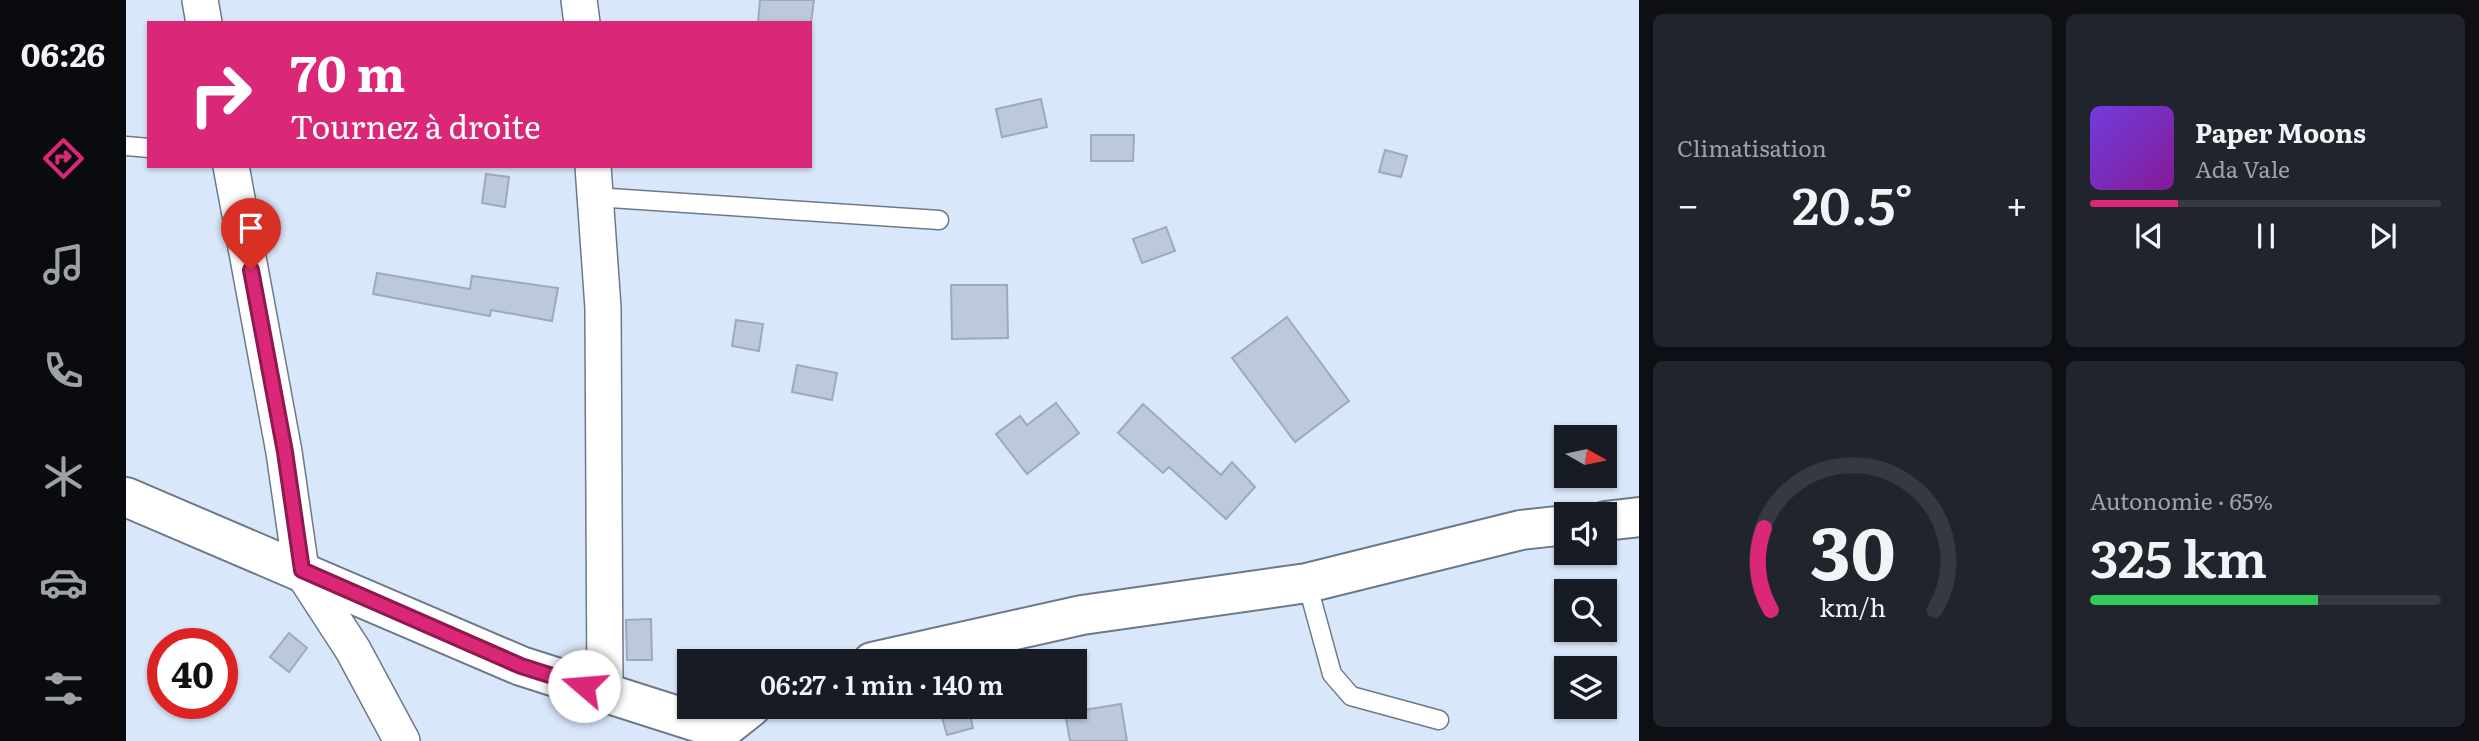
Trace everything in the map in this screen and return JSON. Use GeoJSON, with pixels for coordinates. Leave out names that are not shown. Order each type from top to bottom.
{"type":"FeatureCollection","features":[{"type":"Feature","properties":{"kind":"street"},"geometry":{"type":"LineString","coordinates":[[200,0],[205,21]]}},
{"type":"Feature","properties":{"kind":"street"},"geometry":{"type":"LineString","coordinates":[[579,0],[582,21]]}},
{"type":"Feature","properties":{"kind":"street"},"geometry":{"type":"LineString","coordinates":[[231,168],[285,452],[302,570],[353,650],[402,741]]}},
{"type":"Feature","properties":{"kind":"street"},"geometry":{"type":"LineString","coordinates":[[594,181],[603,308],[605,693]]}},
{"type":"Feature","properties":{"kind":"street"},"geometry":{"type":"LineString","coordinates":[[126,497],[302,570],[521,666],[605,693],[726,726]]}},
{"type":"Feature","properties":{"kind":"street"},"geometry":{"type":"LineString","coordinates":[[1617,520],[1639,517]]}},
{"type":"Feature","properties":{"kind":"street"},"geometry":{"type":"LineString","coordinates":[[930,649],[1082,615],[1307,583],[1521,530],[1554,526]]}},
{"type":"Feature","properties":{"kind":"lane"},"geometry":{"type":"LineString","coordinates":[[126,146],[147,148]]}},
{"type":"Feature","properties":{"kind":"lane"},"geometry":{"type":"LineString","coordinates":[[594,181],[939,220]]}},
{"type":"Feature","properties":{"kind":"lane"},"geometry":{"type":"LineString","coordinates":[[1307,583],[1332,674],[1351,696],[1439,720]]}},
{"type":"Feature","properties":{"kind":"building"},"geometry":{"type":"Polygon","coordinates":[[[760,0],[814,0],[811,21],[758,21],[760,0]]]}},
{"type":"Feature","properties":{"kind":"building"},"geometry":{"type":"Polygon","coordinates":[[[1041,99],[1047,127],[1002,137],[996,109],[1041,99]]]}},
{"type":"Feature","properties":{"kind":"building"},"geometry":{"type":"Polygon","coordinates":[[[1091,135],[1134,135],[1133,161],[1091,161],[1091,135]]]}},
{"type":"Feature","properties":{"kind":"building"},"geometry":{"type":"Polygon","coordinates":[[[1385,150],[1407,156],[1401,177],[1379,172],[1385,150]]]}},
{"type":"Feature","properties":{"kind":"building"},"geometry":{"type":"Polygon","coordinates":[[[486,174],[509,177],[505,207],[482,203],[486,174]]]}},
{"type":"Feature","properties":{"kind":"building"},"geometry":{"type":"Polygon","coordinates":[[[1166,227],[1175,251],[1142,263],[1133,239],[1166,227]]]}},
{"type":"Feature","properties":{"kind":"building"},"geometry":{"type":"Polygon","coordinates":[[[377,273],[470,289],[472,276],[558,288],[552,321],[491,310],[490,316],[373,294],[377,273]]]}},
{"type":"Feature","properties":{"kind":"building"},"geometry":{"type":"Polygon","coordinates":[[[951,285],[1007,285],[1008,338],[952,339],[951,285]]]}},
{"type":"Feature","properties":{"kind":"building"},"geometry":{"type":"Polygon","coordinates":[[[1287,317],[1349,401],[1295,442],[1232,358],[1287,317]]]}},
{"type":"Feature","properties":{"kind":"building"},"geometry":{"type":"Polygon","coordinates":[[[736,320],[763,324],[759,351],[732,346],[736,320]]]}},
{"type":"Feature","properties":{"kind":"building"},"geometry":{"type":"Polygon","coordinates":[[[797,365],[837,373],[832,400],[792,392],[797,365]]]}},
{"type":"Feature","properties":{"kind":"building"},"geometry":{"type":"Polygon","coordinates":[[[1056,403],[1079,433],[1027,474],[996,434],[1020,416],[1027,425],[1056,403]]]}},
{"type":"Feature","properties":{"kind":"building"},"geometry":{"type":"Polygon","coordinates":[[[1143,404],[1221,475],[1232,462],[1255,487],[1226,519],[1169,467],[1163,473],[1118,433],[1143,404]]]}},
{"type":"Feature","properties":{"kind":"building"},"geometry":{"type":"Polygon","coordinates":[[[651,619],[652,660],[627,660],[626,620],[651,619]]]}},
{"type":"Feature","properties":{"kind":"building"},"geometry":{"type":"Polygon","coordinates":[[[289,633],[307,648],[289,672],[270,657],[289,633]]]}},
{"type":"Feature","properties":{"kind":"building"},"geometry":{"type":"Polygon","coordinates":[[[1121,704],[1127,741],[1070,741],[1066,719],[1087,719],[1087,709],[1121,704]]]}},
{"type":"Feature","properties":{"kind":"building"},"geometry":{"type":"Polygon","coordinates":[[[942,719],[971,719],[973,728],[947,735],[942,719]]]}},
{"type":"Feature","properties":{"kind":"route"},"geometry":{"type":"LineString","coordinates":[[251,270],[285,452],[302,570],[521,666],[584,686]]}}]}
